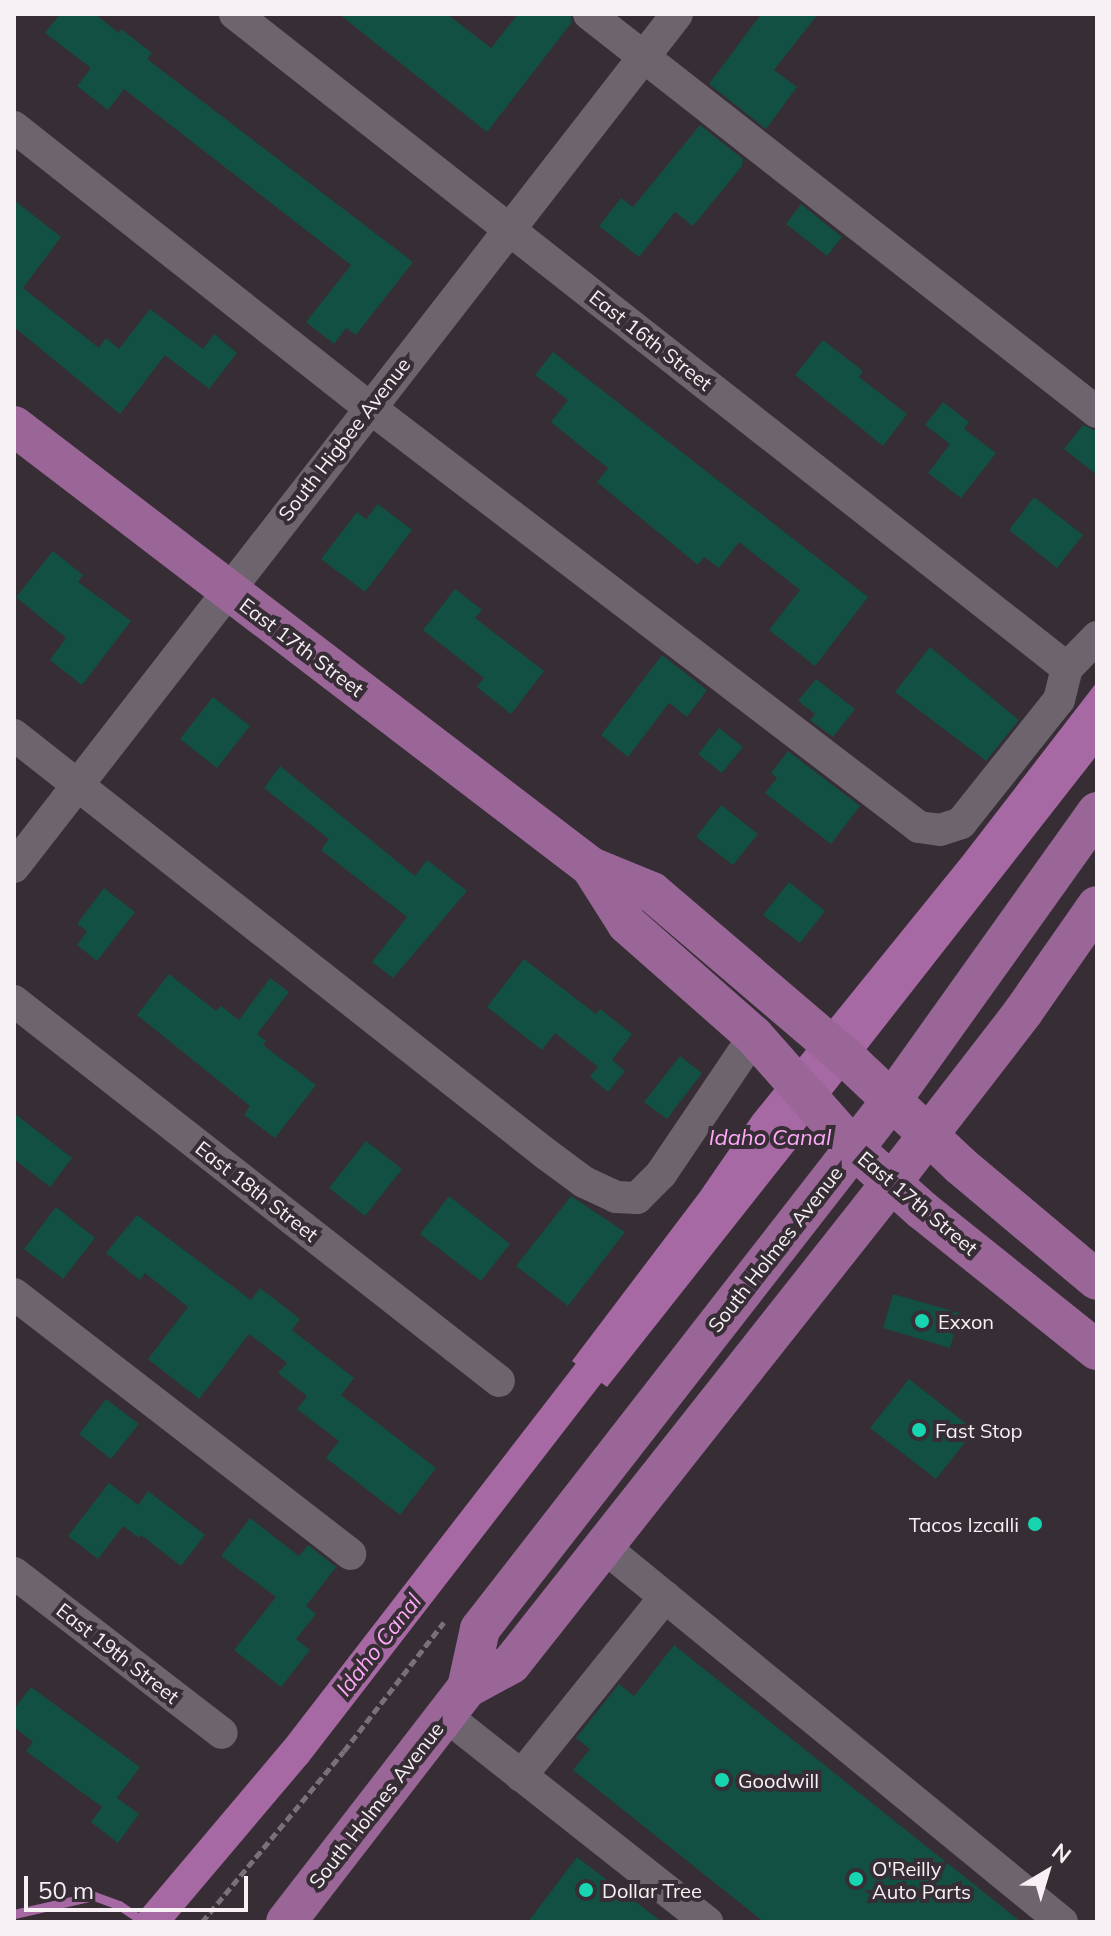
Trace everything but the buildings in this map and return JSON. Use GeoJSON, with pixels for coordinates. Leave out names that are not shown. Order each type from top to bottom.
{"type":"FeatureCollection","features":[{"type":"Feature","properties":{"kind":"main road","name":"East 17th Street"},"geometry":{"type":"LineString","coordinates":[[14,426],[591,867],[652,892],[852,1063],[928,1135],[1097,1280]]}},
{"type":"Feature","properties":{"kind":"main road","name":"South Holmes Avenue"},"geometry":{"type":"LineString","coordinates":[[294,1919],[456,1702],[480,1629],[891,1101],[1097,812]]}},
{"type":"Feature","properties":{"kind":"main road","name":"East 17th Street"},"geometry":{"type":"LineString","coordinates":[[591,867],[627,924],[765,1048],[854,1149],[891,1183],[1097,1350]]}},
{"type":"Feature","properties":{"kind":"main road","name":"South Holmes Avenue"},"geometry":{"type":"LineString","coordinates":[[456,1702],[511,1664],[891,1183],[1023,1012],[1097,906]]}},
{"type":"Feature","properties":{"kind":"street","name":"East 16th Street"},"geometry":{"type":"LineString","coordinates":[[235,14],[1067,668]]}},
{"type":"Feature","properties":{"kind":"street"},"geometry":{"type":"LineString","coordinates":[[589,14],[1097,412]]}},
{"type":"Feature","properties":{"kind":"street","name":"South Higbee Avenue"},"geometry":{"type":"LineString","coordinates":[[14,867],[226,590],[677,14]]}},
{"type":"Feature","properties":{"kind":"street"},"geometry":{"type":"LineString","coordinates":[[14,127],[369,407],[919,827],[940,830],[961,823],[1059,700],[1067,668],[1097,637]]}},
{"type":"Feature","properties":{"kind":"street"},"geometry":{"type":"LineString","coordinates":[[14,735],[546,1154],[584,1182],[616,1197],[637,1198],[661,1174],[765,1048]]}},
{"type":"Feature","properties":{"kind":"street","name":"East 18th Street"},"geometry":{"type":"LineString","coordinates":[[14,1001],[499,1381]]}},
{"type":"Feature","properties":{"kind":"street"},"geometry":{"type":"LineString","coordinates":[[14,1294],[350,1554]]}},
{"type":"Feature","properties":{"kind":"street"},"geometry":{"type":"LineString","coordinates":[[604,1547],[1062,1922]]}},
{"type":"Feature","properties":{"kind":"street","name":"East 19th Street"},"geometry":{"type":"LineString","coordinates":[[14,1573],[222,1733]]}},
{"type":"Feature","properties":{"kind":"street"},"geometry":{"type":"LineString","coordinates":[[521,1776],[665,1597]]}},
{"type":"Feature","properties":{"kind":"street"},"geometry":{"type":"LineString","coordinates":[[456,1702],[521,1776],[707,1922]]}},
{"type":"Feature","properties":{"kind":"water","name":"Idaho Canal"},"geometry":{"type":"Polygon","coordinates":[[[1097,682],[1097,755],[801,1133],[799,1144],[607,1387],[572,1361],[700,1192],[753,1115],[962,857],[1097,682]]]}},
{"type":"Feature","properties":{"kind":"waterway","name":"Idaho Canal"},"geometry":{"type":"LineString","coordinates":[[152,1922],[295,1753],[615,1339]]}},
{"type":"Feature","properties":{"kind":"waterway"},"geometry":{"type":"LineString","coordinates":[[14,1914],[94,1896],[119,1905],[144,1922]]}},
{"type":"Feature","properties":{"kind":"place","name":"Exxon"},"geometry":{"type":"Point","coordinates":[922,1321]}},
{"type":"Feature","properties":{"kind":"place","name":"Fast Stop"},"geometry":{"type":"Point","coordinates":[919,1430]}},
{"type":"Feature","properties":{"kind":"place","name":"Tacos Izcalli"},"geometry":{"type":"Point","coordinates":[1035,1524]}},
{"type":"Feature","properties":{"kind":"place","name":"Goodwill"},"geometry":{"type":"Point","coordinates":[722,1780]}},
{"type":"Feature","properties":{"kind":"place","name":"O'Reilly Auto Parts"},"geometry":{"type":"Point","coordinates":[856,1879]}},
{"type":"Feature","properties":{"kind":"place","name":"Dollar Tree"},"geometry":{"type":"Point","coordinates":[586,1890]}}]}
